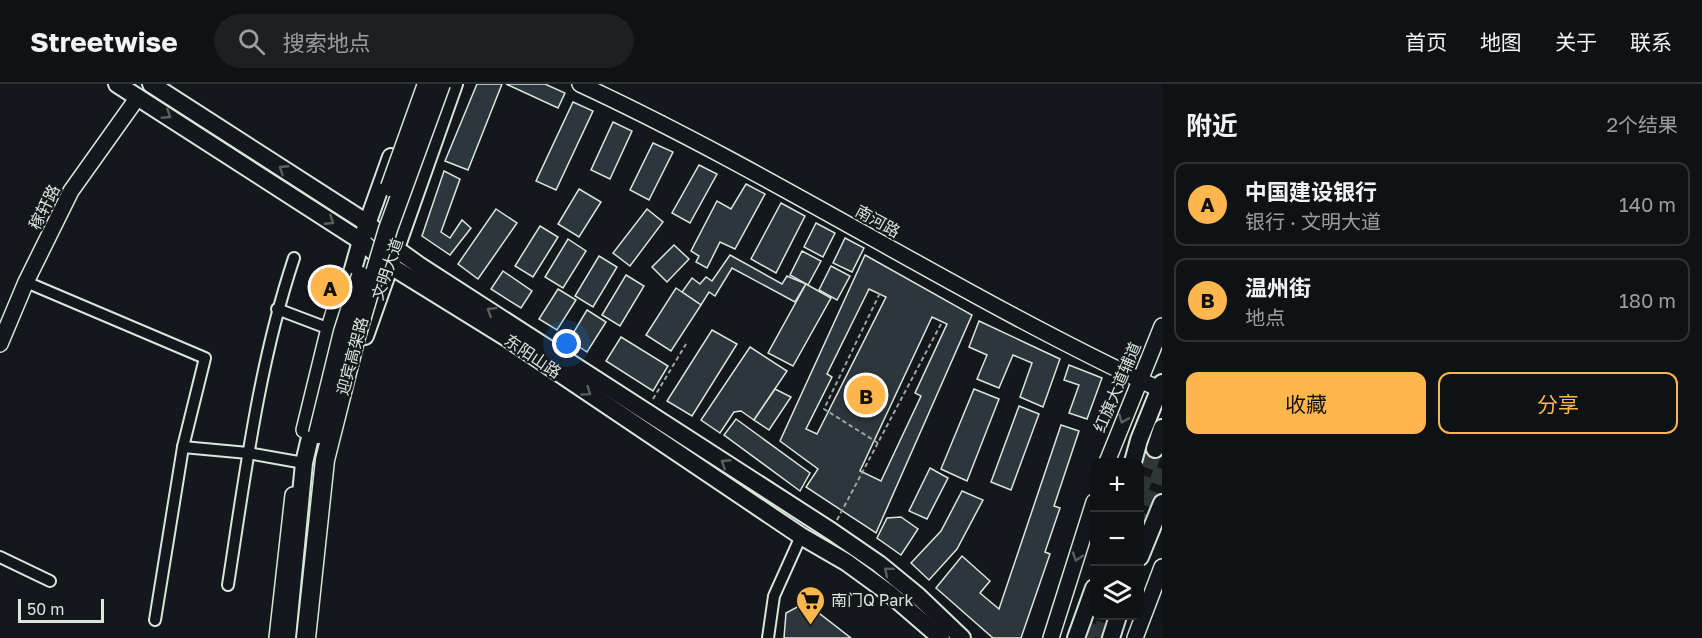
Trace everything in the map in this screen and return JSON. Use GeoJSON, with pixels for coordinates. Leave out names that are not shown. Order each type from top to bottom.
{"type":"FeatureCollection","features":[{"type":"Feature","properties":{"kind":"highway","name":"迎宾高架路"},"geometry":{"type":"LineString","coordinates":[[296,638],[313,458],[343,332],[376,226],[427,84]]}},
{"type":"Feature","properties":{"kind":"highway","name":"迎宾高架路"},"geometry":{"type":"LineString","coordinates":[[306,638],[328,449],[356,337],[388,229],[441,84]]}},
{"type":"Feature","properties":{"kind":"main road","name":"东阳山路"},"geometry":{"type":"LineString","coordinates":[[117,84],[361,241],[389,265],[507,338],[801,536],[846,562],[890,594],[941,638]]}},
{"type":"Feature","properties":{"kind":"main road","name":"东阳山路"},"geometry":{"type":"LineString","coordinates":[[151,84],[367,223],[394,248],[420,266],[831,531],[879,564],[918,596],[962,638]]}},
{"type":"Feature","properties":{"kind":"main road","name":"文明大道"},"geometry":{"type":"LineString","coordinates":[[287,638],[300,462],[332,329],[367,223],[418,84]]}},
{"type":"Feature","properties":{"kind":"main road","name":"文明大道"},"geometry":{"type":"LineString","coordinates":[[315,638],[333,463],[364,338],[454,84]]}},
{"type":"Feature","properties":{"kind":"main road"},"geometry":{"type":"LineString","coordinates":[[1134,458],[1161,386]]}},
{"type":"Feature","properties":{"kind":"main road"},"geometry":{"type":"LineString","coordinates":[[1155,449],[1162,428]]}},
{"type":"Feature","properties":{"kind":"main road"},"geometry":{"type":"LineString","coordinates":[[1144,547],[1162,503]]}},
{"type":"Feature","properties":{"kind":"main road"},"geometry":{"type":"LineString","coordinates":[[1076,638],[1090,601]]}},
{"type":"Feature","properties":{"kind":"main road"},"geometry":{"type":"LineString","coordinates":[[1111,638],[1116,620]]}},
{"type":"Feature","properties":{"kind":"street","name":"南河路"},"geometry":{"type":"LineString","coordinates":[[580,84],[646,115],[1010,314],[1139,380],[1161,386]]}},
{"type":"Feature","properties":{"kind":"street","name":"稼轩路"},"geometry":{"type":"LineString","coordinates":[[0,344],[26,282],[71,192],[138,97]]}},
{"type":"Feature","properties":{"kind":"street"},"geometry":{"type":"LineString","coordinates":[[228,585],[248,453],[277,309],[294,258]]}},
{"type":"Feature","properties":{"kind":"street"},"geometry":{"type":"LineString","coordinates":[[26,282],[205,358],[183,447],[155,620]]}},
{"type":"Feature","properties":{"kind":"street"},"geometry":{"type":"LineString","coordinates":[[277,309],[332,329]]}},
{"type":"Feature","properties":{"kind":"street","name":"红旗大道辅道"},"geometry":{"type":"LineString","coordinates":[[1109,458],[1162,326]]}},
{"type":"Feature","properties":{"kind":"street"},"geometry":{"type":"LineString","coordinates":[[183,447],[248,453],[300,462],[277,638]]}},
{"type":"Feature","properties":{"kind":"street"},"geometry":{"type":"LineString","coordinates":[[1051,638],[1092,512]]}},
{"type":"Feature","properties":{"kind":"street"},"geometry":{"type":"LineString","coordinates":[[768,638],[774,596],[801,536]]}},
{"type":"Feature","properties":{"kind":"street"},"geometry":{"type":"LineString","coordinates":[[0,557],[50,581]]}},
{"type":"Feature","properties":{"kind":"street"},"geometry":{"type":"LineString","coordinates":[[1135,638],[1162,567]]}},
{"type":"Feature","properties":{"kind":"path"},"geometry":{"type":"LineString","coordinates":[[878,443],[824,410],[882,291]]}},
{"type":"Feature","properties":{"kind":"path"},"geometry":{"type":"LineString","coordinates":[[831,531],[941,324]]}},
{"type":"Feature","properties":{"kind":"path"},"geometry":{"type":"LineString","coordinates":[[645,411],[686,344]]}},
{"type":"Feature","properties":{"kind":"building"},"geometry":{"type":"Polygon","coordinates":[[[477,84],[502,84],[468,170],[445,161],[477,84]]]}},
{"type":"Feature","properties":{"kind":"building"},"geometry":{"type":"Polygon","coordinates":[[[506,84],[545,84],[565,93],[558,108],[506,84]]]}},
{"type":"Feature","properties":{"kind":"building"},"geometry":{"type":"Polygon","coordinates":[[[573,102],[593,111],[556,190],[536,181],[573,102]]]}},
{"type":"Feature","properties":{"kind":"building"},"geometry":{"type":"Polygon","coordinates":[[[613,122],[632,131],[610,179],[591,170],[613,122]]]}},
{"type":"Feature","properties":{"kind":"building"},"geometry":{"type":"Polygon","coordinates":[[[653,143],[673,152],[649,200],[630,190],[653,143]]]}},
{"type":"Feature","properties":{"kind":"building"},"geometry":{"type":"Polygon","coordinates":[[[699,165],[717,174],[690,223],[672,213],[699,165]]]}},
{"type":"Feature","properties":{"kind":"building"},"geometry":{"type":"Polygon","coordinates":[[[444,171],[460,179],[441,232],[450,238],[462,220],[471,228],[450,255],[422,236],[444,171]]]}},
{"type":"Feature","properties":{"kind":"building"},"geometry":{"type":"Polygon","coordinates":[[[746,184],[765,194],[735,249],[720,242],[707,268],[696,262],[699,256],[691,251],[717,201],[731,209],[746,184]]]}},
{"type":"Feature","properties":{"kind":"building"},"geometry":{"type":"Polygon","coordinates":[[[579,189],[601,202],[579,237],[558,224],[579,189]]]}},
{"type":"Feature","properties":{"kind":"building"},"geometry":{"type":"Polygon","coordinates":[[[781,203],[805,216],[776,273],[751,259],[781,203]]]}},
{"type":"Feature","properties":{"kind":"building"},"geometry":{"type":"Polygon","coordinates":[[[496,209],[517,223],[478,279],[458,264],[496,209]]]}},
{"type":"Feature","properties":{"kind":"building"},"geometry":{"type":"Polygon","coordinates":[[[647,209],[663,222],[630,266],[613,253],[647,209]]]}},
{"type":"Feature","properties":{"kind":"building"},"geometry":{"type":"Polygon","coordinates":[[[816,223],[835,233],[823,257],[804,247],[816,223]]]}},
{"type":"Feature","properties":{"kind":"building"},"geometry":{"type":"Polygon","coordinates":[[[540,226],[558,237],[533,277],[515,266],[540,226]]]}},
{"type":"Feature","properties":{"kind":"building"},"geometry":{"type":"Polygon","coordinates":[[[845,238],[864,248],[852,272],[833,263],[845,238]]]}},
{"type":"Feature","properties":{"kind":"building"},"geometry":{"type":"Polygon","coordinates":[[[568,239],[586,251],[563,288],[545,277],[568,239]]]}},
{"type":"Feature","properties":{"kind":"building"},"geometry":{"type":"Polygon","coordinates":[[[674,245],[689,259],[667,282],[652,267],[674,245]]]}},
{"type":"Feature","properties":{"kind":"building"},"geometry":{"type":"Polygon","coordinates":[[[802,251],[821,261],[808,285],[790,275],[802,251]]]}},
{"type":"Feature","properties":{"kind":"building"},"geometry":{"type":"Polygon","coordinates":[[[730,255],[782,284],[787,276],[806,284],[795,302],[732,268],[715,296],[709,292],[701,305],[682,292],[692,278],[700,284],[706,277],[712,281],[730,255]]]}},
{"type":"Feature","properties":{"kind":"building"},"geometry":{"type":"Polygon","coordinates":[[[865,255],[972,315],[876,533],[806,487],[818,469],[780,441],[865,255]],[[869,289],[827,374],[832,377],[806,429],[817,434],[886,297],[869,289]],[[932,317],[860,471],[881,481],[921,396],[915,393],[947,324],[932,317]]]}},
{"type":"Feature","properties":{"kind":"building"},"geometry":{"type":"Polygon","coordinates":[[[599,256],[617,267],[593,307],[575,296],[599,256]]]}},
{"type":"Feature","properties":{"kind":"building"},"geometry":{"type":"Polygon","coordinates":[[[831,266],[850,276],[837,300],[819,290],[831,266]]]}},
{"type":"Feature","properties":{"kind":"building"},"geometry":{"type":"Polygon","coordinates":[[[503,271],[532,291],[521,308],[491,289],[503,271]]]}},
{"type":"Feature","properties":{"kind":"building"},"geometry":{"type":"Polygon","coordinates":[[[626,275],[644,286],[620,326],[602,315],[626,275]]]}},
{"type":"Feature","properties":{"kind":"building"},"geometry":{"type":"Polygon","coordinates":[[[806,284],[831,298],[793,366],[768,353],[806,284]]]}},
{"type":"Feature","properties":{"kind":"building"},"geometry":{"type":"Polygon","coordinates":[[[676,288],[701,305],[671,351],[646,335],[676,288]]]}},
{"type":"Feature","properties":{"kind":"building"},"geometry":{"type":"Polygon","coordinates":[[[558,289],[576,300],[557,330],[539,319],[558,289]]]}},
{"type":"Feature","properties":{"kind":"building"},"geometry":{"type":"Polygon","coordinates":[[[587,310],[606,322],[587,352],[569,340],[587,310]]]}},
{"type":"Feature","properties":{"kind":"building"},"geometry":{"type":"Polygon","coordinates":[[[979,321],[1060,359],[1043,407],[1020,397],[1032,363],[1013,355],[999,388],[977,379],[987,355],[969,347],[979,321]]]}},
{"type":"Feature","properties":{"kind":"building"},"geometry":{"type":"Polygon","coordinates":[[[712,330],[737,344],[692,416],[667,401],[712,330]]]}},
{"type":"Feature","properties":{"kind":"building"},"geometry":{"type":"Polygon","coordinates":[[[621,337],[668,366],[653,391],[606,361],[621,337]]]}},
{"type":"Feature","properties":{"kind":"building"},"geometry":{"type":"Polygon","coordinates":[[[750,347],[787,371],[754,420],[741,411],[734,412],[720,433],[701,420],[750,347]]]}},
{"type":"Feature","properties":{"kind":"building"},"geometry":{"type":"Polygon","coordinates":[[[1069,365],[1102,378],[1087,419],[1069,413],[1079,385],[1064,380],[1069,365]]]}},
{"type":"Feature","properties":{"kind":"building"},"geometry":{"type":"Polygon","coordinates":[[[775,389],[791,397],[769,430],[754,420],[775,389]]]}},
{"type":"Feature","properties":{"kind":"building"},"geometry":{"type":"Polygon","coordinates":[[[974,389],[999,399],[967,481],[941,469],[974,389]]]}},
{"type":"Feature","properties":{"kind":"building"},"geometry":{"type":"Polygon","coordinates":[[[1019,406],[1039,414],[1011,490],[991,482],[1019,406]]]}},
{"type":"Feature","properties":{"kind":"building"},"geometry":{"type":"Polygon","coordinates":[[[736,419],[810,473],[800,491],[724,435],[736,419]]]}},
{"type":"Feature","properties":{"kind":"building"},"geometry":{"type":"Polygon","coordinates":[[[1061,425],[1079,431],[1054,506],[1060,508],[1045,552],[1050,554],[1021,638],[993,638],[936,588],[962,556],[990,581],[980,593],[999,609],[1061,425]]]}},
{"type":"Feature","properties":{"kind":"building"},"geometry":{"type":"Polygon","coordinates":[[[930,468],[948,478],[927,519],[909,511],[930,468]]]}},
{"type":"Feature","properties":{"kind":"building"},"geometry":{"type":"Polygon","coordinates":[[[962,491],[983,500],[957,549],[929,580],[911,563],[941,531],[962,491]]]}},
{"type":"Feature","properties":{"kind":"building"},"geometry":{"type":"Polygon","coordinates":[[[901,517],[918,529],[901,555],[877,538],[887,518],[901,517]]]}},
{"type":"Feature","properties":{"kind":"building","name":"南门Q Park"},"geometry":{"type":"Polygon","coordinates":[[[801,605],[811,607],[851,638],[784,638],[786,613],[801,605]]]}},
{"type":"Feature","properties":{"kind":"tunnel"},"geometry":{"type":"LineString","coordinates":[[1144,480],[1155,449]]}},
{"type":"Feature","properties":{"kind":"tunnel"},"geometry":{"type":"LineString","coordinates":[[1144,518],[1162,469]]}},
{"type":"Feature","properties":{"kind":"tunnel"},"geometry":{"type":"LineString","coordinates":[[1086,638],[1092,620]]}},
{"type":"Feature","properties":{"kind":"tunnel"},"geometry":{"type":"LineString","coordinates":[[1099,638],[1106,620]]}},
{"type":"Feature","properties":{"kind":"place","name":"中国建设银行"},"geometry":{"type":"Point","coordinates":[330,287]}},
{"type":"Feature","properties":{"kind":"place","name":"温州街"},"geometry":{"type":"Point","coordinates":[866,395]}},
{"type":"Feature","properties":{"kind":"place","name":"南门Q Park"},"geometry":{"type":"Point","coordinates":[810,626]}}]}
